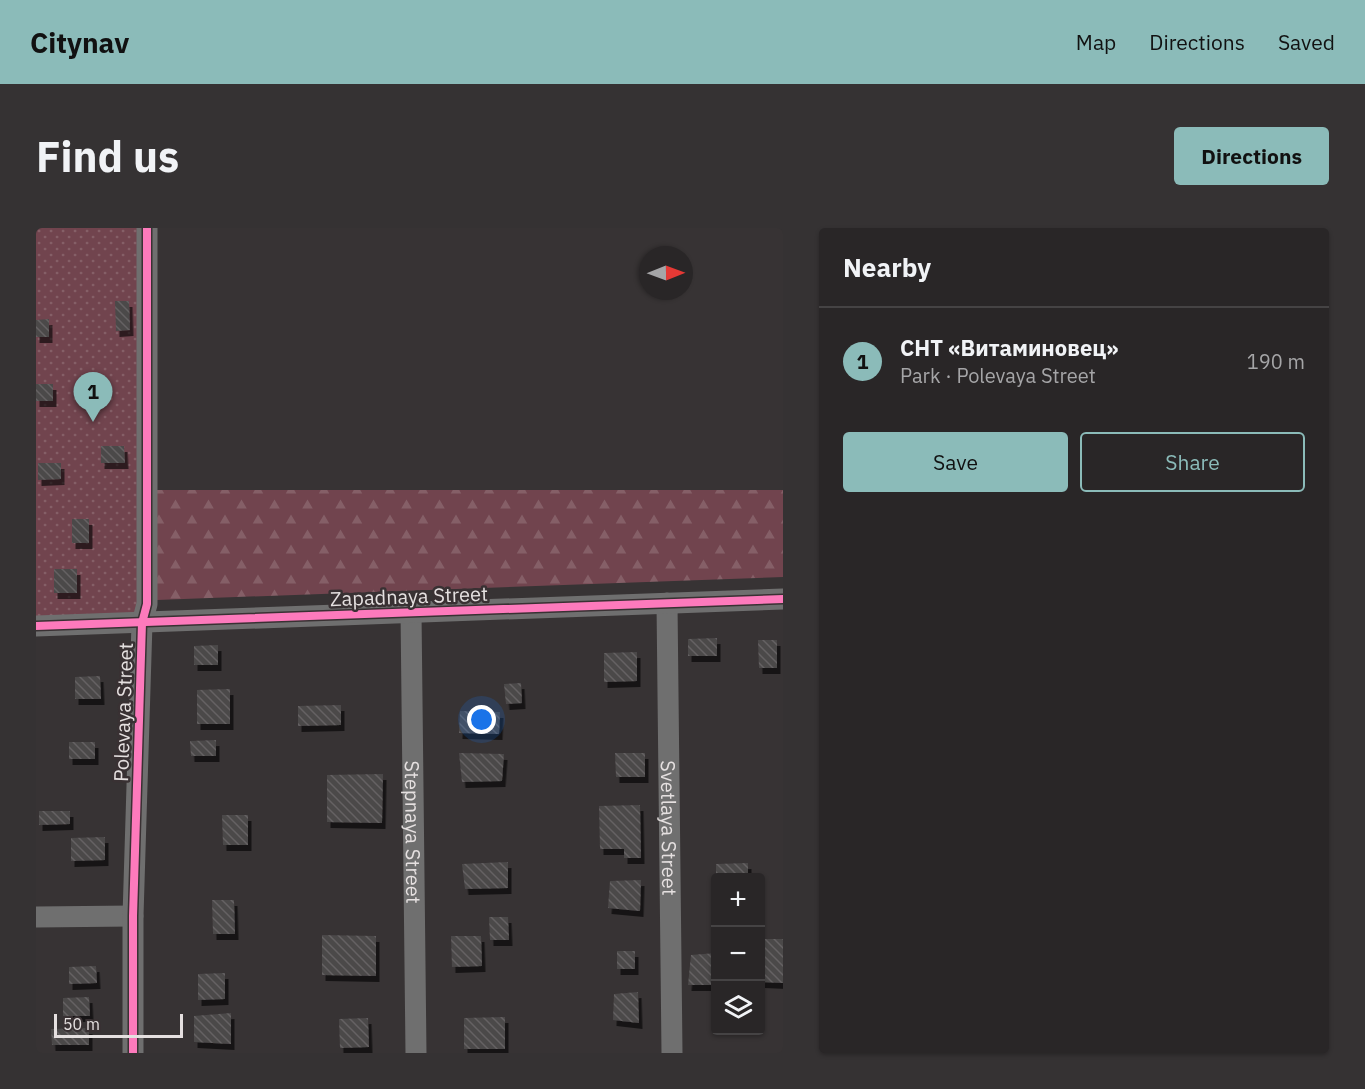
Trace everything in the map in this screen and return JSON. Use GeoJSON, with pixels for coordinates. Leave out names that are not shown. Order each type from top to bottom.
{"type":"FeatureCollection","features":[{"type":"Feature","properties":{"kind":"street","name":"Polevaya Street"},"geometry":{"type":"LineString","coordinates":[[134,1053],[133,916],[142,623],[147,604],[147,228]]}},
{"type":"Feature","properties":{"kind":"street","name":"Zapadnaya Street"},"geometry":{"type":"LineString","coordinates":[[36,626],[783,599]]}},
{"type":"Feature","properties":{"kind":"street","name":"Svetlaya Street"},"geometry":{"type":"LineString","coordinates":[[667,603],[672,1053]]}},
{"type":"Feature","properties":{"kind":"street","name":"Stepnaya Street"},"geometry":{"type":"LineString","coordinates":[[411,612],[416,1053]]}},
{"type":"Feature","properties":{"kind":"street"},"geometry":{"type":"LineString","coordinates":[[36,917],[133,916]]}},
{"type":"Feature","properties":{"kind":"green space"},"geometry":{"type":"Polygon","coordinates":[[[36,228],[153,228],[147,617],[36,624],[36,228]]]}},
{"type":"Feature","properties":{"kind":"green space"},"geometry":{"type":"Polygon","coordinates":[[[157,490],[783,490],[783,577],[157,600],[157,490]]]}},
{"type":"Feature","properties":{"kind":"building"},"geometry":{"type":"Polygon","coordinates":[[[115,301],[129,301],[130,330],[116,331],[115,301]]]}},
{"type":"Feature","properties":{"kind":"building"},"geometry":{"type":"Polygon","coordinates":[[[49,319],[49,337],[36,337],[36,320],[49,319]]]}},
{"type":"Feature","properties":{"kind":"building"},"geometry":{"type":"Polygon","coordinates":[[[36,384],[53,384],[53,401],[36,401],[36,384]]]}},
{"type":"Feature","properties":{"kind":"building"},"geometry":{"type":"Polygon","coordinates":[[[101,446],[124,446],[125,463],[101,463],[101,446]]]}},
{"type":"Feature","properties":{"kind":"building"},"geometry":{"type":"Polygon","coordinates":[[[38,463],[61,463],[61,479],[38,480],[38,463]]]}},
{"type":"Feature","properties":{"kind":"building"},"geometry":{"type":"Polygon","coordinates":[[[72,519],[89,519],[89,543],[72,543],[72,519]]]}},
{"type":"Feature","properties":{"kind":"building"},"geometry":{"type":"Polygon","coordinates":[[[54,569],[77,569],[77,593],[54,593],[54,569]]]}},
{"type":"Feature","properties":{"kind":"building"},"geometry":{"type":"Polygon","coordinates":[[[717,638],[717,656],[688,656],[688,639],[717,638]]]}},
{"type":"Feature","properties":{"kind":"building"},"geometry":{"type":"Polygon","coordinates":[[[758,640],[777,640],[777,668],[759,668],[758,640]]]}},
{"type":"Feature","properties":{"kind":"building"},"geometry":{"type":"Polygon","coordinates":[[[218,645],[218,665],[194,665],[194,646],[218,645]]]}},
{"type":"Feature","properties":{"kind":"building"},"geometry":{"type":"Polygon","coordinates":[[[637,652],[637,681],[604,682],[604,653],[637,652]]]}},
{"type":"Feature","properties":{"kind":"building"},"geometry":{"type":"Polygon","coordinates":[[[100,676],[101,699],[75,699],[75,677],[100,676]]]}},
{"type":"Feature","properties":{"kind":"building"},"geometry":{"type":"Polygon","coordinates":[[[521,683],[522,703],[506,704],[504,684],[521,683]]]}},
{"type":"Feature","properties":{"kind":"building"},"geometry":{"type":"Polygon","coordinates":[[[230,689],[230,724],[197,724],[197,690],[230,689]]]}},
{"type":"Feature","properties":{"kind":"building"},"geometry":{"type":"Polygon","coordinates":[[[341,705],[341,725],[298,726],[298,706],[341,705]]]}},
{"type":"Feature","properties":{"kind":"building"},"geometry":{"type":"Polygon","coordinates":[[[460,711],[500,712],[499,734],[459,733],[460,711]]]}},
{"type":"Feature","properties":{"kind":"building"},"geometry":{"type":"Polygon","coordinates":[[[216,740],[216,756],[191,756],[190,741],[216,740]]]}},
{"type":"Feature","properties":{"kind":"building"},"geometry":{"type":"Polygon","coordinates":[[[69,742],[95,742],[95,759],[69,759],[69,742]]]}},
{"type":"Feature","properties":{"kind":"building"},"geometry":{"type":"Polygon","coordinates":[[[459,753],[504,754],[502,781],[462,782],[459,753]]]}},
{"type":"Feature","properties":{"kind":"building"},"geometry":{"type":"Polygon","coordinates":[[[615,753],[645,753],[645,777],[616,777],[615,753]]]}},
{"type":"Feature","properties":{"kind":"building"},"geometry":{"type":"Polygon","coordinates":[[[383,774],[382,823],[327,822],[327,775],[383,774]]]}},
{"type":"Feature","properties":{"kind":"building"},"geometry":{"type":"Polygon","coordinates":[[[640,805],[641,858],[624,858],[624,849],[600,849],[599,806],[640,805]]]}},
{"type":"Feature","properties":{"kind":"building"},"geometry":{"type":"Polygon","coordinates":[[[39,811],[70,811],[70,824],[39,825],[39,811]]]}},
{"type":"Feature","properties":{"kind":"building"},"geometry":{"type":"Polygon","coordinates":[[[222,815],[248,815],[248,845],[223,845],[222,815]]]}},
{"type":"Feature","properties":{"kind":"building"},"geometry":{"type":"Polygon","coordinates":[[[105,837],[105,860],[71,861],[71,838],[105,837]]]}},
{"type":"Feature","properties":{"kind":"building"},"geometry":{"type":"Polygon","coordinates":[[[508,862],[508,888],[465,889],[462,864],[508,862]]]}},
{"type":"Feature","properties":{"kind":"building"},"geometry":{"type":"Polygon","coordinates":[[[748,863],[748,873],[716,873],[716,864],[748,863]]]}},
{"type":"Feature","properties":{"kind":"building"},"geometry":{"type":"Polygon","coordinates":[[[641,880],[640,911],[608,908],[610,881],[641,880]]]}},
{"type":"Feature","properties":{"kind":"building"},"geometry":{"type":"Polygon","coordinates":[[[212,900],[234,900],[235,934],[213,934],[212,900]]]}},
{"type":"Feature","properties":{"kind":"building"},"geometry":{"type":"Polygon","coordinates":[[[489,917],[508,917],[509,940],[490,940],[489,917]]]}},
{"type":"Feature","properties":{"kind":"building"},"geometry":{"type":"Polygon","coordinates":[[[322,935],[376,936],[376,976],[322,975],[322,935]]]}},
{"type":"Feature","properties":{"kind":"building"},"geometry":{"type":"Polygon","coordinates":[[[451,936],[481,936],[482,966],[452,967],[451,936]]]}},
{"type":"Feature","properties":{"kind":"building"},"geometry":{"type":"Polygon","coordinates":[[[765,939],[783,939],[783,983],[765,982],[765,939]]]}},
{"type":"Feature","properties":{"kind":"building"},"geometry":{"type":"Polygon","coordinates":[[[617,951],[635,951],[635,969],[617,969],[617,951]]]}},
{"type":"Feature","properties":{"kind":"building"},"geometry":{"type":"Polygon","coordinates":[[[711,953],[711,985],[688,985],[691,955],[711,953]]]}},
{"type":"Feature","properties":{"kind":"building"},"geometry":{"type":"Polygon","coordinates":[[[96,966],[97,983],[69,984],[69,967],[96,966]]]}},
{"type":"Feature","properties":{"kind":"building"},"geometry":{"type":"Polygon","coordinates":[[[225,973],[225,999],[198,1000],[198,974],[225,973]]]}},
{"type":"Feature","properties":{"kind":"building"},"geometry":{"type":"Polygon","coordinates":[[[638,992],[639,1023],[613,1020],[614,994],[638,992]]]}},
{"type":"Feature","properties":{"kind":"building"},"geometry":{"type":"Polygon","coordinates":[[[89,997],[90,1016],[63,1016],[63,998],[89,997]]]}},
{"type":"Feature","properties":{"kind":"building"},"geometry":{"type":"Polygon","coordinates":[[[231,1013],[231,1044],[194,1042],[194,1016],[231,1013]]]}},
{"type":"Feature","properties":{"kind":"building"},"geometry":{"type":"Polygon","coordinates":[[[505,1017],[505,1049],[464,1049],[464,1018],[505,1017]]]}},
{"type":"Feature","properties":{"kind":"building"},"geometry":{"type":"Polygon","coordinates":[[[368,1018],[369,1047],[340,1048],[339,1019],[368,1018]]]}},
{"type":"Feature","properties":{"kind":"building"},"geometry":{"type":"Polygon","coordinates":[[[89,1028],[89,1045],[52,1045],[51,1029],[89,1028]]]}},
{"type":"Feature","properties":{"kind":"cycle path"},"geometry":{"type":"LineString","coordinates":[[133,1053],[133,916],[142,623],[147,604],[147,228]]}},
{"type":"Feature","properties":{"kind":"cycle path"},"geometry":{"type":"LineString","coordinates":[[36,626],[783,599]]}},
{"type":"Feature","properties":{"kind":"place","name":"СНТ «Витаминовец»"},"geometry":{"type":"Point","coordinates":[93,422]}}]}
